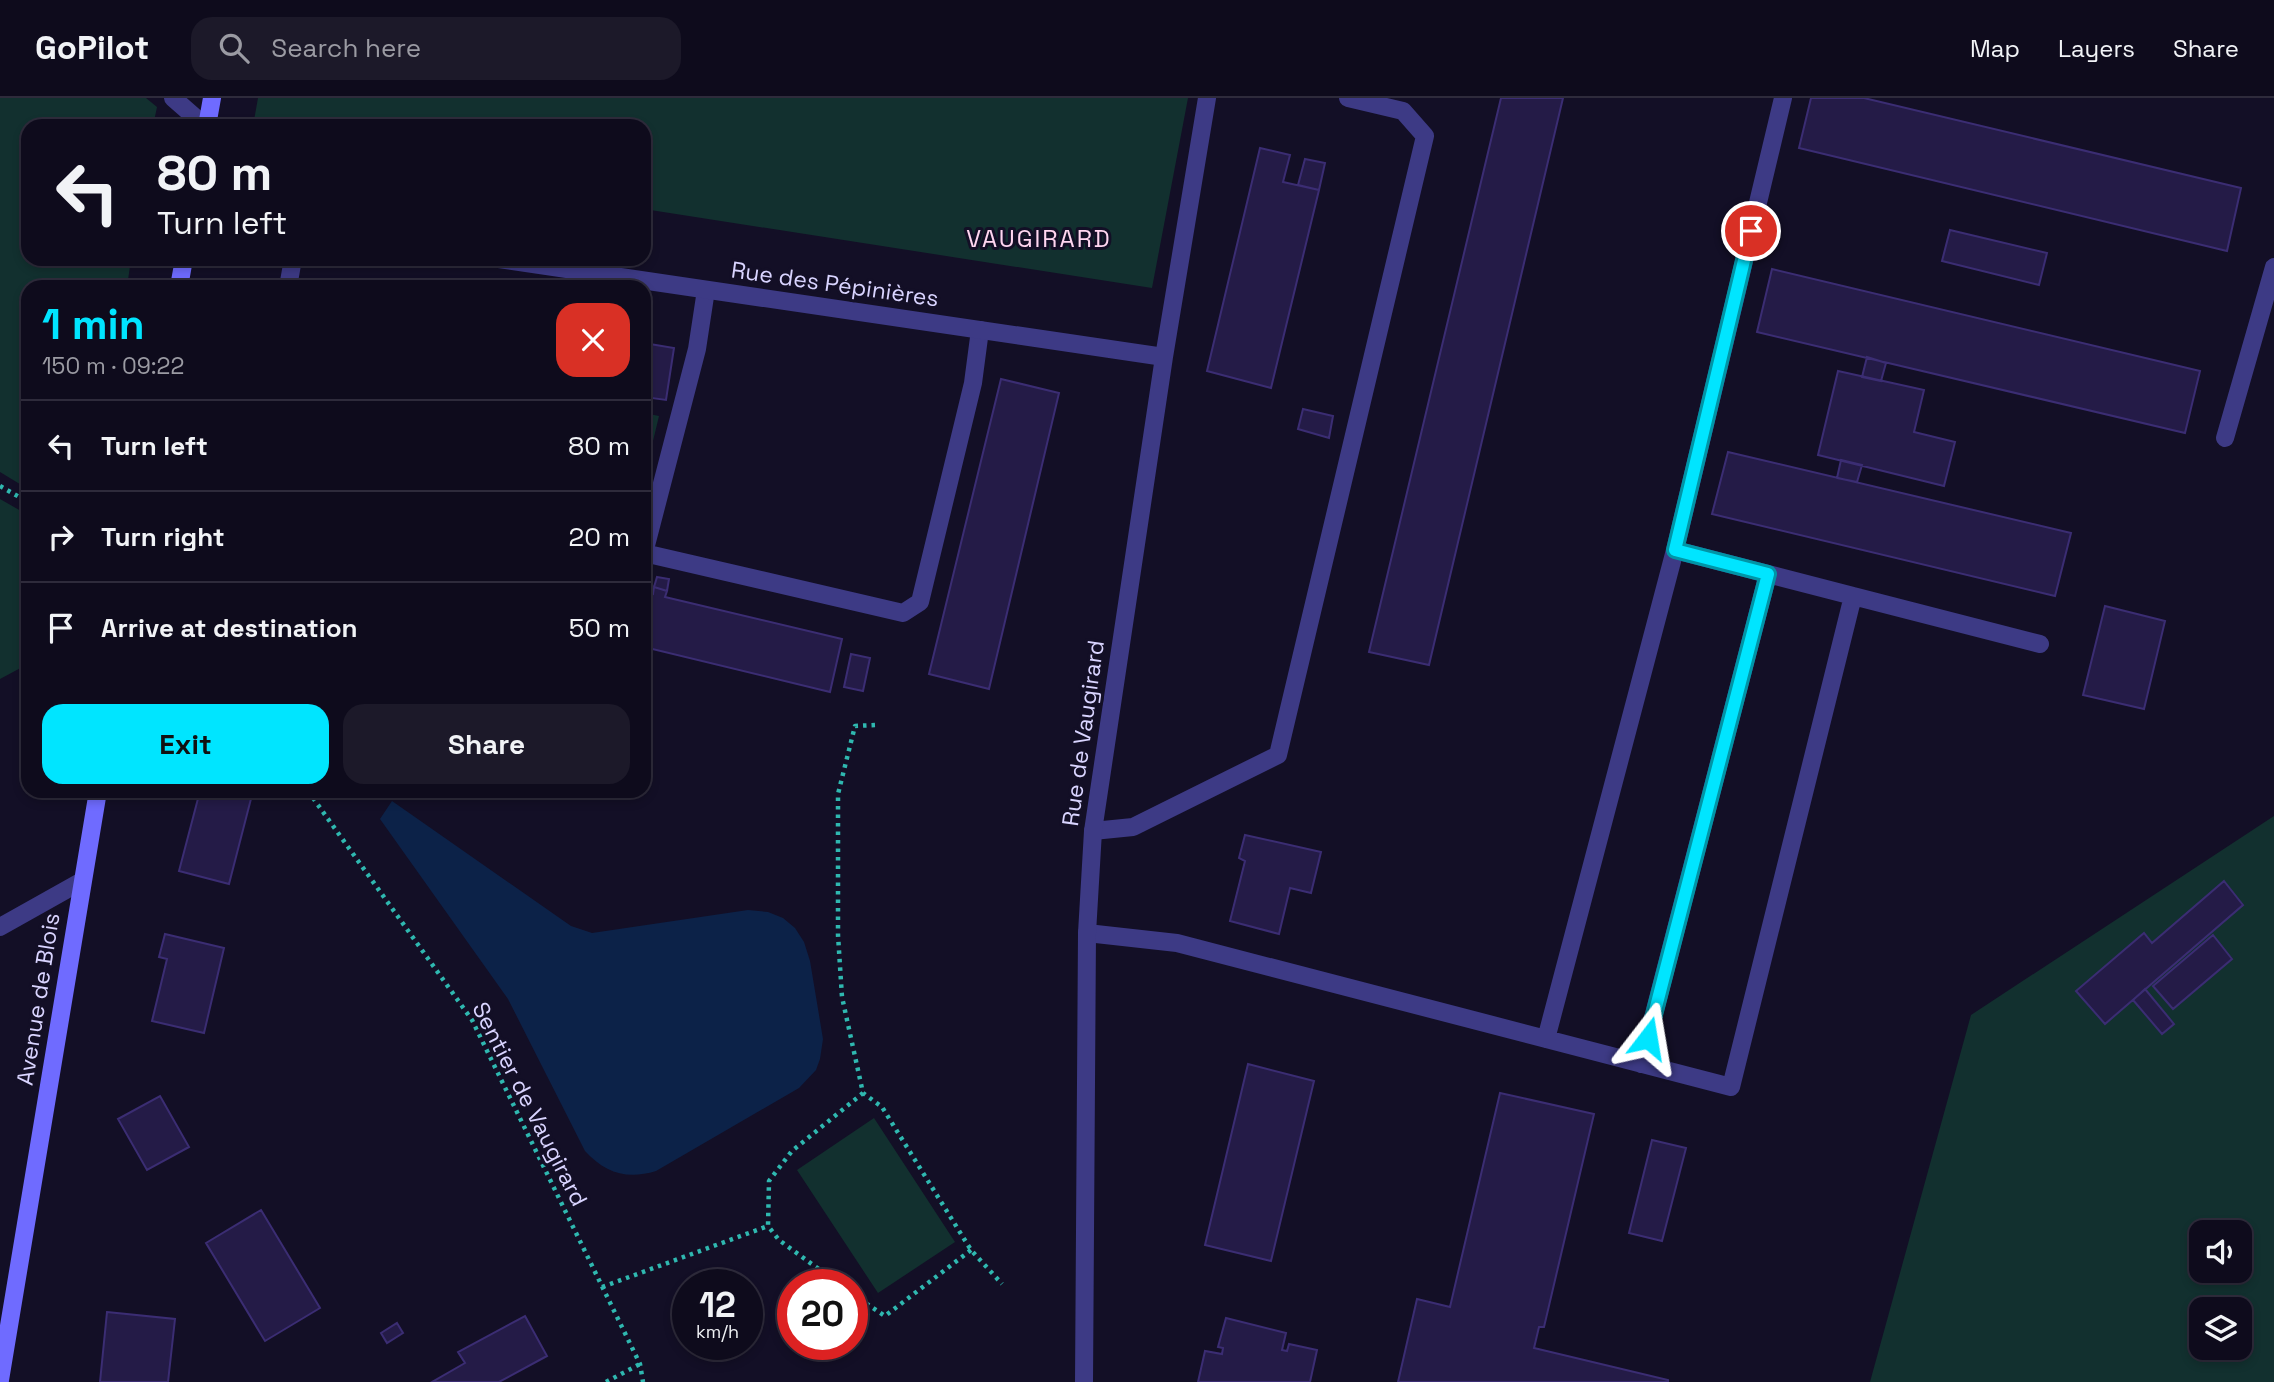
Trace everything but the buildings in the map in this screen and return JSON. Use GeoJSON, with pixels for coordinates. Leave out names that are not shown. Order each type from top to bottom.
{"type":"FeatureCollection","features":[{"type":"Feature","properties":{"kind":"main road"},"geometry":{"type":"LineString","coordinates":[[208,119],[212,98]]}},
{"type":"Feature","properties":{"kind":"main road","name":"Avenue de Blois"},"geometry":{"type":"LineString","coordinates":[[0,1380],[97,798]]}},
{"type":"Feature","properties":{"kind":"street"},"geometry":{"type":"LineString","coordinates":[[173,98],[198,119]]}},
{"type":"Feature","properties":{"kind":"street","name":"Rue de Vaugirard"},"geometry":{"type":"LineString","coordinates":[[1084,1382],[1087,933],[1093,831],[1164,357],[1208,98]]}},
{"type":"Feature","properties":{"kind":"street"},"geometry":{"type":"LineString","coordinates":[[1093,831],[1133,827],[1278,755],[1425,136],[1403,111],[1348,98]]}},
{"type":"Feature","properties":{"kind":"street"},"geometry":{"type":"LineString","coordinates":[[1546,1039],[1675,550],[1783,98]]}},
{"type":"Feature","properties":{"kind":"street","name":"Rue des Pépinières"},"geometry":{"type":"LineString","coordinates":[[546,266],[639,280]]}},
{"type":"Feature","properties":{"kind":"street"},"geometry":{"type":"LineString","coordinates":[[2225,438],[2274,267]]}},
{"type":"Feature","properties":{"kind":"street","name":"Rue des Pépinières"},"geometry":{"type":"LineString","coordinates":[[651,282],[1164,357]]}},
{"type":"Feature","properties":{"kind":"street"},"geometry":{"type":"LineString","coordinates":[[651,526],[697,349],[706,290]]}},
{"type":"Feature","properties":{"kind":"street"},"geometry":{"type":"LineString","coordinates":[[651,555],[903,613],[920,602],[973,383],[980,330]]}},
{"type":"Feature","properties":{"kind":"street"},"geometry":{"type":"LineString","coordinates":[[1675,550],[2040,644]]}},
{"type":"Feature","properties":{"kind":"street"},"geometry":{"type":"LineString","coordinates":[[1641,1064],[1768,574]]}},
{"type":"Feature","properties":{"kind":"street"},"geometry":{"type":"LineString","coordinates":[[1087,933],[1177,943],[1731,1087],[1853,596]]}},
{"type":"Feature","properties":{"kind":"street"},"geometry":{"type":"LineString","coordinates":[[0,926],[82,881]]}},
{"type":"Feature","properties":{"kind":"path"},"geometry":{"type":"LineString","coordinates":[[0,486],[21,498]]}},
{"type":"Feature","properties":{"kind":"path"},"geometry":{"type":"LineString","coordinates":[[875,725],[855,726],[838,794],[838,935],[842,996],[863,1093],[882,1107],[971,1250],[1002,1284]]}},
{"type":"Feature","properties":{"kind":"path","name":"Sentier de Vaugirard"},"geometry":{"type":"LineString","coordinates":[[313,798],[472,1020],[640,1364],[643,1382]]}},
{"type":"Feature","properties":{"kind":"path"},"geometry":{"type":"LineString","coordinates":[[819,1269],[779,1240],[768,1226],[769,1181],[792,1151],[863,1093]]}},
{"type":"Feature","properties":{"kind":"path"},"geometry":{"type":"LineString","coordinates":[[602,1287],[768,1226]]}},
{"type":"Feature","properties":{"kind":"path"},"geometry":{"type":"LineString","coordinates":[[868,1305],[885,1316],[971,1250]]}},
{"type":"Feature","properties":{"kind":"path"},"geometry":{"type":"LineString","coordinates":[[606,1382],[640,1364]]}},
{"type":"Feature","properties":{"kind":"green space"},"geometry":{"type":"Polygon","coordinates":[[[0,98],[146,98],[157,107],[154,119],[21,119],[21,266],[130,266],[128,280],[21,280],[21,485],[0,472],[0,98]]]}},
{"type":"Feature","properties":{"kind":"green space"},"geometry":{"type":"Polygon","coordinates":[[[258,98],[1188,98],[1152,288],[651,210],[651,119],[254,119],[258,98]]]}},
{"type":"Feature","properties":{"kind":"green space"},"geometry":{"type":"Polygon","coordinates":[[[651,414],[659,416],[651,443],[651,414]]]}},
{"type":"Feature","properties":{"kind":"green space"},"geometry":{"type":"Polygon","coordinates":[[[0,499],[21,511],[21,668],[0,679],[0,499]]]}},
{"type":"Feature","properties":{"kind":"green space"},"geometry":{"type":"Polygon","coordinates":[[[2274,816],[2274,1382],[1870,1382],[1971,1015],[2274,816]]]}},
{"type":"Feature","properties":{"kind":"green space"},"geometry":{"type":"Polygon","coordinates":[[[874,1118],[955,1242],[878,1293],[868,1278],[868,1269],[862,1269],[797,1170],[874,1118]]]}},
{"type":"Feature","properties":{"kind":"water"},"geometry":{"type":"Polygon","coordinates":[[[392,801],[571,926],[592,933],[748,910],[768,912],[783,918],[795,928],[804,942],[810,961],[823,1039],[816,1070],[799,1088],[656,1171],[635,1175],[617,1173],[600,1165],[585,1151],[508,999],[380,819],[392,801]]]}},
{"type":"Feature","properties":{"kind":"district","name":"VAUGIRARD"},"geometry":{"type":"Point","coordinates":[1039,239]}},
{"type":"Feature","properties":{"kind":"route"},"geometry":{"type":"LineString","coordinates":[[1648,1038],[1768,574],[1675,550],[1751,231]]}}]}
